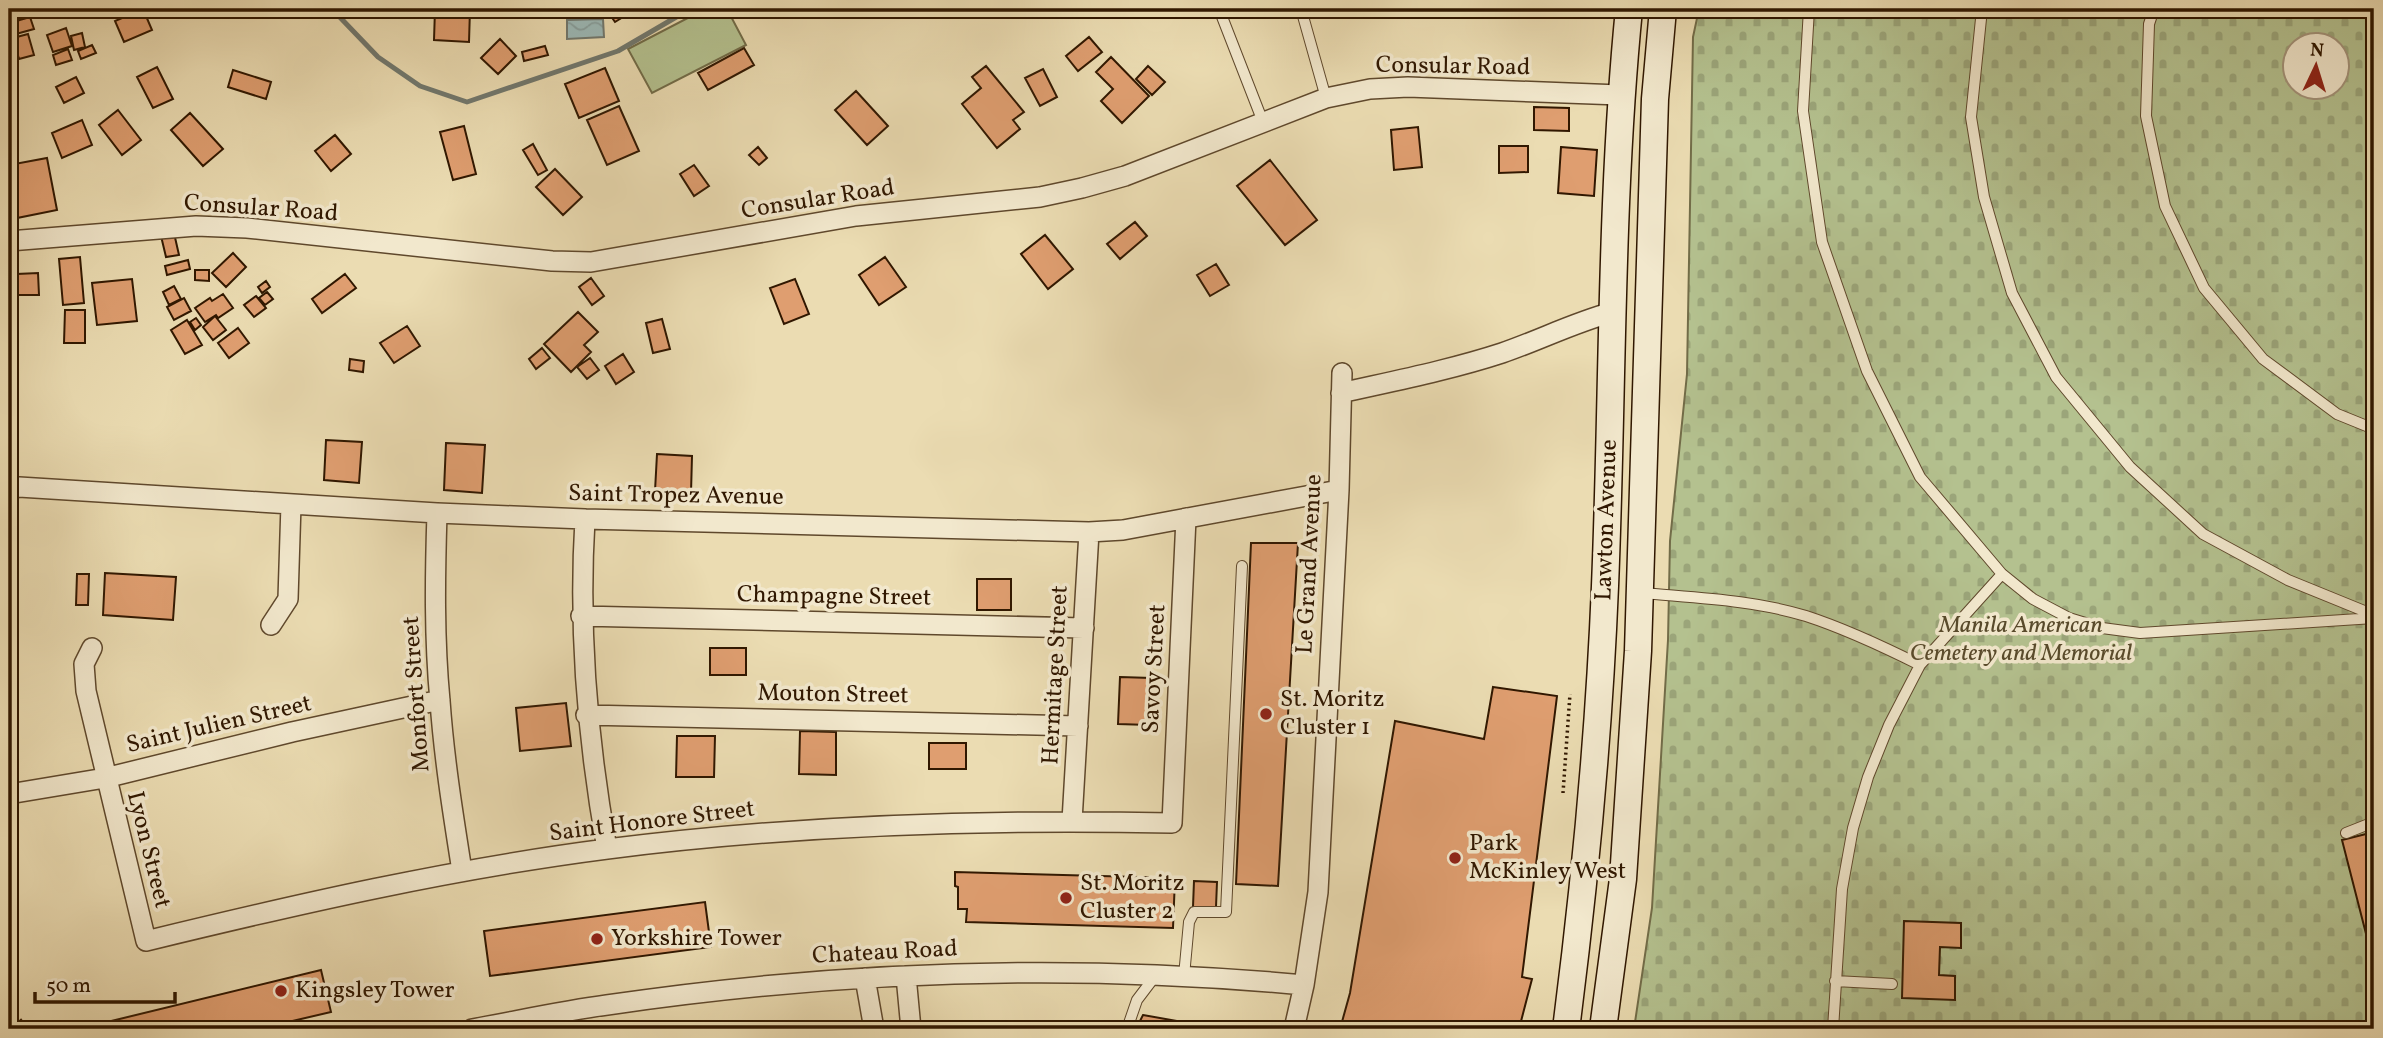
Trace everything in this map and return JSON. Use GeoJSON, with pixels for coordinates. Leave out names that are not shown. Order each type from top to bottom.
{"type":"FeatureCollection","features":[{"type":"Feature","properties":{"kind":"main road","name":"Lawton Avenue"},"geometry":{"type":"LineString","coordinates":[[1566,1029],[1592,798],[1605,588],[1620,95],[1629,9]]}},
{"type":"Feature","properties":{"kind":"main road","name":"Lawton Avenue"},"geometry":{"type":"LineString","coordinates":[[1603,1029],[1623,879],[1638,652],[1655,99],[1663,9]]}},
{"type":"Feature","properties":{"kind":"street","name":"Consular Road"},"geometry":{"type":"LineString","coordinates":[[9,241],[196,226],[247,228],[552,261],[590,262],[856,216],[1040,197],[1125,176],[1326,97],[1370,89],[1620,95]]}},
{"type":"Feature","properties":{"kind":"street"},"geometry":{"type":"LineString","coordinates":[[1340,393],[1469,363],[1614,312]]}},
{"type":"Feature","properties":{"kind":"street","name":"Le Grand Avenue"},"geometry":{"type":"LineString","coordinates":[[1294,1029],[1304,985],[1318,892],[1339,490],[1342,373]]}},
{"type":"Feature","properties":{"kind":"street","name":"Saint Tropez Avenue"},"geometry":{"type":"LineString","coordinates":[[9,490],[19,487],[437,513],[585,519],[1089,532],[1123,530],[1339,490]]}},
{"type":"Feature","properties":{"kind":"street"},"geometry":{"type":"LineString","coordinates":[[271,625],[288,599],[291,504]]}},
{"type":"Feature","properties":{"kind":"street","name":"Monfort Street"},"geometry":{"type":"LineString","coordinates":[[437,513],[436,638],[440,700],[448,785],[462,871]]}},
{"type":"Feature","properties":{"kind":"street","name":"Savoy Street"},"geometry":{"type":"LineString","coordinates":[[1172,823],[1186,518]]}},
{"type":"Feature","properties":{"kind":"street"},"geometry":{"type":"LineString","coordinates":[[585,519],[582,616],[586,715],[594,782],[607,849]]}},
{"type":"Feature","properties":{"kind":"street","name":"Hermitage Street"},"geometry":{"type":"LineString","coordinates":[[1072,821],[1089,532]]}},
{"type":"Feature","properties":{"kind":"street","name":"Champagne Street"},"geometry":{"type":"LineString","coordinates":[[582,616],[1084,628]]}},
{"type":"Feature","properties":{"kind":"street","name":"Lyon Street"},"geometry":{"type":"LineString","coordinates":[[92,648],[84,664],[86,691],[146,941]]}},
{"type":"Feature","properties":{"kind":"street","name":"Saint Julien Street"},"geometry":{"type":"LineString","coordinates":[[9,794],[105,778],[292,732],[440,700]]}},
{"type":"Feature","properties":{"kind":"street","name":"Mouton Street"},"geometry":{"type":"LineString","coordinates":[[586,715],[1078,726]]}},
{"type":"Feature","properties":{"kind":"street","name":"Saint Honore Street"},"geometry":{"type":"LineString","coordinates":[[146,941],[303,903],[462,871],[607,849],[839,827],[955,822],[1172,823]]}},
{"type":"Feature","properties":{"kind":"street","name":"Chateau Road"},"geometry":{"type":"LineString","coordinates":[[472,1029],[618,1003],[723,990],[865,978],[999,972],[1184,976],[1304,985]]}},
{"type":"Feature","properties":{"kind":"street"},"geometry":{"type":"LineString","coordinates":[[906,976],[911,1029]]}},
{"type":"Feature","properties":{"kind":"street"},"geometry":{"type":"LineString","coordinates":[[865,978],[874,1029]]}},
{"type":"Feature","properties":{"kind":"lane"},"geometry":{"type":"LineString","coordinates":[[1219,9],[1263,122]]}},
{"type":"Feature","properties":{"kind":"lane"},"geometry":{"type":"LineString","coordinates":[[1301,9],[1326,97]]}},
{"type":"Feature","properties":{"kind":"lane"},"geometry":{"type":"LineString","coordinates":[[1809,9],[1803,111],[1822,242],[1867,371],[1920,477],[2002,574],[2033,599],[2069,618],[2102,628],[2140,633],[2374,616]]}},
{"type":"Feature","properties":{"kind":"lane"},"geometry":{"type":"LineString","coordinates":[[1982,9],[1971,117],[1984,197],[2012,293],[2056,377],[2130,467],[2203,534],[2288,580],[2374,616]]}},
{"type":"Feature","properties":{"kind":"lane"},"geometry":{"type":"LineString","coordinates":[[2154,9],[2149,24],[2146,116],[2165,206],[2204,288],[2263,359],[2337,414],[2374,429]]}},
{"type":"Feature","properties":{"kind":"lane"},"geometry":{"type":"LineString","coordinates":[[1184,976],[1189,922],[1194,912],[1226,912],[1242,566]]}},
{"type":"Feature","properties":{"kind":"lane"},"geometry":{"type":"LineString","coordinates":[[1833,1029],[1842,889],[1853,828],[1867,777],[1889,725],[1920,665],[2002,574]]}},
{"type":"Feature","properties":{"kind":"lane"},"geometry":{"type":"LineString","coordinates":[[1639,593],[1763,606],[1804,616],[1863,637],[1920,665]]}},
{"type":"Feature","properties":{"kind":"lane"},"geometry":{"type":"LineString","coordinates":[[2346,833],[2374,822]]}},
{"type":"Feature","properties":{"kind":"lane"},"geometry":{"type":"LineString","coordinates":[[1127,1029],[1137,1000],[1156,975]]}},
{"type":"Feature","properties":{"kind":"lane"},"geometry":{"type":"LineString","coordinates":[[1835,981],[1892,984]]}},
{"type":"Feature","properties":{"kind":"path"},"geometry":{"type":"LineString","coordinates":[[1563,793],[1570,694]]}},
{"type":"Feature","properties":{"kind":"path"},"geometry":{"type":"LineString","coordinates":[[9,1007],[28,1029]]}},
{"type":"Feature","properties":{"kind":"green space"},"geometry":{"type":"Polygon","coordinates":[[[705,9],[727,9],[746,45],[652,93],[628,49],[705,9]]]}},
{"type":"Feature","properties":{"kind":"green space","name":"Manila American Cemetery and Memorial"},"geometry":{"type":"Polygon","coordinates":[[[1699,9],[2374,9],[2374,1029],[1634,1029],[1652,908],[1668,640],[1670,541],[1687,374],[1693,37],[1699,9]]]}},
{"type":"Feature","properties":{"kind":"water"},"geometry":{"type":"Polygon","coordinates":[[[603,19],[604,37],[567,39],[567,20],[603,19]]]}},
{"type":"Feature","properties":{"kind":"building"},"geometry":{"type":"Polygon","coordinates":[[[143,9],[152,30],[124,42],[115,21],[143,9]]]}},
{"type":"Feature","properties":{"kind":"building"},"geometry":{"type":"Polygon","coordinates":[[[435,9],[470,9],[469,42],[434,40],[435,9]]]}},
{"type":"Feature","properties":{"kind":"building"},"geometry":{"type":"Polygon","coordinates":[[[606,9],[636,9],[615,22],[606,9]]]}},
{"type":"Feature","properties":{"kind":"building"},"geometry":{"type":"Polygon","coordinates":[[[1326,9],[1354,9],[1328,15],[1326,9]]]}},
{"type":"Feature","properties":{"kind":"building"},"geometry":{"type":"Polygon","coordinates":[[[30,17],[34,29],[16,34],[13,22],[30,17]]]}},
{"type":"Feature","properties":{"kind":"building"},"geometry":{"type":"Polygon","coordinates":[[[66,28],[72,46],[53,52],[47,35],[66,28]]]}},
{"type":"Feature","properties":{"kind":"building"},"geometry":{"type":"Polygon","coordinates":[[[82,33],[85,47],[74,50],[71,36],[82,33]]]}},
{"type":"Feature","properties":{"kind":"building"},"geometry":{"type":"Polygon","coordinates":[[[28,34],[34,55],[19,59],[13,38],[28,34]]]}},
{"type":"Feature","properties":{"kind":"building"},"geometry":{"type":"Polygon","coordinates":[[[1089,37],[1102,52],[1078,71],[1066,56],[1089,37]]]}},
{"type":"Feature","properties":{"kind":"building"},"geometry":{"type":"Polygon","coordinates":[[[500,39],[516,56],[498,74],[481,58],[500,39]]]}},
{"type":"Feature","properties":{"kind":"building"},"geometry":{"type":"Polygon","coordinates":[[[92,45],[96,53],[81,59],[78,51],[92,45]]]}},
{"type":"Feature","properties":{"kind":"building"},"geometry":{"type":"Polygon","coordinates":[[[545,46],[548,55],[524,61],[522,52],[545,46]]]}},
{"type":"Feature","properties":{"kind":"building"},"geometry":{"type":"Polygon","coordinates":[[[744,48],[754,65],[708,90],[698,73],[744,48]]]}},
{"type":"Feature","properties":{"kind":"building"},"geometry":{"type":"Polygon","coordinates":[[[68,49],[72,60],[56,65],[53,55],[68,49]]]}},
{"type":"Feature","properties":{"kind":"building"},"geometry":{"type":"Polygon","coordinates":[[[1111,57],[1149,96],[1122,123],[1101,101],[1113,89],[1096,72],[1111,57]]]}},
{"type":"Feature","properties":{"kind":"building"},"geometry":{"type":"Polygon","coordinates":[[[986,66],[1024,112],[1013,120],[1020,129],[997,148],[962,104],[981,88],[972,77],[986,66]]]}},
{"type":"Feature","properties":{"kind":"building"},"geometry":{"type":"Polygon","coordinates":[[[1148,66],[1165,82],[1152,95],[1136,79],[1148,66]]]}},
{"type":"Feature","properties":{"kind":"building"},"geometry":{"type":"Polygon","coordinates":[[[157,67],[173,99],[153,108],[137,77],[157,67]]]}},
{"type":"Feature","properties":{"kind":"building"},"geometry":{"type":"Polygon","coordinates":[[[605,68],[619,101],[579,118],[565,84],[605,68]]]}},
{"type":"Feature","properties":{"kind":"building"},"geometry":{"type":"Polygon","coordinates":[[[1043,69],[1057,97],[1040,106],[1025,78],[1043,69]]]}},
{"type":"Feature","properties":{"kind":"building"},"geometry":{"type":"Polygon","coordinates":[[[233,70],[271,82],[266,99],[228,87],[233,70]]]}},
{"type":"Feature","properties":{"kind":"building"},"geometry":{"type":"Polygon","coordinates":[[[76,77],[84,93],[64,103],[56,87],[76,77]]]}},
{"type":"Feature","properties":{"kind":"building"},"geometry":{"type":"Polygon","coordinates":[[[856,91],[888,126],[867,145],[835,110],[856,91]]]}},
{"type":"Feature","properties":{"kind":"building"},"geometry":{"type":"Polygon","coordinates":[[[619,106],[639,151],[607,165],[587,120],[619,106]]]}},
{"type":"Feature","properties":{"kind":"building"},"geometry":{"type":"Polygon","coordinates":[[[1534,107],[1569,108],[1569,131],[1534,130],[1534,107]]]}},
{"type":"Feature","properties":{"kind":"building"},"geometry":{"type":"Polygon","coordinates":[[[118,110],[141,140],[122,155],[99,125],[118,110]]]}},
{"type":"Feature","properties":{"kind":"building"},"geometry":{"type":"Polygon","coordinates":[[[190,113],[223,149],[203,166],[171,130],[190,113]]]}},
{"type":"Feature","properties":{"kind":"building"},"geometry":{"type":"Polygon","coordinates":[[[82,120],[92,145],[62,158],[52,133],[82,120]]]}},
{"type":"Feature","properties":{"kind":"building"},"geometry":{"type":"Polygon","coordinates":[[[464,126],[476,174],[453,180],[440,132],[464,126]]]}},
{"type":"Feature","properties":{"kind":"building"},"geometry":{"type":"Polygon","coordinates":[[[1418,127],[1422,167],[1394,170],[1391,130],[1418,127]]]}},
{"type":"Feature","properties":{"kind":"building"},"geometry":{"type":"Polygon","coordinates":[[[335,135],[351,154],[331,171],[315,151],[335,135]]]}},
{"type":"Feature","properties":{"kind":"building"},"geometry":{"type":"Polygon","coordinates":[[[533,144],[547,170],[538,175],[523,150],[533,144]]]}},
{"type":"Feature","properties":{"kind":"building"},"geometry":{"type":"Polygon","coordinates":[[[1499,146],[1528,146],[1528,172],[1499,173],[1499,146]]]}},
{"type":"Feature","properties":{"kind":"building"},"geometry":{"type":"Polygon","coordinates":[[[758,147],[767,158],[759,165],[749,155],[758,147]]]}},
{"type":"Feature","properties":{"kind":"building"},"geometry":{"type":"Polygon","coordinates":[[[1561,147],[1597,150],[1594,196],[1558,193],[1561,147]]]}},
{"type":"Feature","properties":{"kind":"building"},"geometry":{"type":"Polygon","coordinates":[[[47,158],[57,210],[17,218],[9,165],[47,158]]]}},
{"type":"Feature","properties":{"kind":"building"},"geometry":{"type":"Polygon","coordinates":[[[1270,160],[1317,220],[1285,245],[1237,186],[1270,160]]]}},
{"type":"Feature","properties":{"kind":"building"},"geometry":{"type":"Polygon","coordinates":[[[694,165],[709,186],[694,196],[680,174],[694,165]]]}},
{"type":"Feature","properties":{"kind":"building"},"geometry":{"type":"Polygon","coordinates":[[[555,169],[582,197],[563,215],[536,187],[555,169]]]}},
{"type":"Feature","properties":{"kind":"building"},"geometry":{"type":"Polygon","coordinates":[[[1135,222],[1147,236],[1120,259],[1107,244],[1135,222]]]}},
{"type":"Feature","properties":{"kind":"building"},"geometry":{"type":"Polygon","coordinates":[[[174,233],[179,255],[166,257],[161,236],[174,233]]]}},
{"type":"Feature","properties":{"kind":"building"},"geometry":{"type":"Polygon","coordinates":[[[1045,235],[1073,269],[1048,289],[1021,254],[1045,235]]]}},
{"type":"Feature","properties":{"kind":"building"},"geometry":{"type":"Polygon","coordinates":[[[233,253],[246,267],[226,287],[212,273],[233,253]]]}},
{"type":"Feature","properties":{"kind":"building"},"geometry":{"type":"Polygon","coordinates":[[[11,256],[13,320],[9,320],[11,256]]]}},
{"type":"Feature","properties":{"kind":"building"},"geometry":{"type":"Polygon","coordinates":[[[80,257],[84,303],[63,305],[59,259],[80,257]]]}},
{"type":"Feature","properties":{"kind":"building"},"geometry":{"type":"Polygon","coordinates":[[[885,257],[906,287],[879,305],[859,275],[885,257]]]}},
{"type":"Feature","properties":{"kind":"building"},"geometry":{"type":"Polygon","coordinates":[[[188,260],[190,269],[167,275],[165,266],[188,260]]]}},
{"type":"Feature","properties":{"kind":"building"},"geometry":{"type":"Polygon","coordinates":[[[1216,264],[1229,285],[1210,296],[1197,275],[1216,264]]]}},
{"type":"Feature","properties":{"kind":"building"},"geometry":{"type":"Polygon","coordinates":[[[195,270],[209,270],[209,281],[195,280],[195,270]]]}},
{"type":"Feature","properties":{"kind":"building"},"geometry":{"type":"Polygon","coordinates":[[[38,273],[39,295],[17,295],[17,274],[38,273]]]}},
{"type":"Feature","properties":{"kind":"building"},"geometry":{"type":"Polygon","coordinates":[[[345,274],[356,288],[322,313],[312,299],[345,274]]]}},
{"type":"Feature","properties":{"kind":"building"},"geometry":{"type":"Polygon","coordinates":[[[591,278],[604,296],[592,305],[579,287],[591,278]]]}},
{"type":"Feature","properties":{"kind":"building"},"geometry":{"type":"Polygon","coordinates":[[[132,279],[137,321],[97,325],[92,283],[132,279]]]}},
{"type":"Feature","properties":{"kind":"building"},"geometry":{"type":"Polygon","coordinates":[[[795,279],[809,314],[784,324],[770,288],[795,279]]]}},
{"type":"Feature","properties":{"kind":"building"},"geometry":{"type":"Polygon","coordinates":[[[266,281],[270,287],[262,293],[258,287],[266,281]]]}},
{"type":"Feature","properties":{"kind":"building"},"geometry":{"type":"Polygon","coordinates":[[[174,286],[181,299],[169,305],[163,292],[174,286]]]}},
{"type":"Feature","properties":{"kind":"building"},"geometry":{"type":"Polygon","coordinates":[[[267,292],[273,299],[265,305],[259,298],[267,292]]]}},
{"type":"Feature","properties":{"kind":"building"},"geometry":{"type":"Polygon","coordinates":[[[223,294],[233,308],[218,318],[216,315],[205,322],[195,308],[210,298],[212,301],[223,294]]]}},
{"type":"Feature","properties":{"kind":"building"},"geometry":{"type":"Polygon","coordinates":[[[256,296],[266,308],[254,317],[244,305],[256,296]]]}},
{"type":"Feature","properties":{"kind":"building"},"geometry":{"type":"Polygon","coordinates":[[[184,298],[191,311],[174,320],[167,307],[184,298]]]}},
{"type":"Feature","properties":{"kind":"building"},"geometry":{"type":"Polygon","coordinates":[[[65,310],[85,310],[85,343],[64,343],[65,310]]]}},
{"type":"Feature","properties":{"kind":"building"},"geometry":{"type":"Polygon","coordinates":[[[578,312],[598,332],[584,345],[591,352],[571,372],[544,344],[578,312]]]}},
{"type":"Feature","properties":{"kind":"building"},"geometry":{"type":"Polygon","coordinates":[[[215,316],[226,330],[213,340],[203,327],[215,316]]]}},
{"type":"Feature","properties":{"kind":"building"},"geometry":{"type":"Polygon","coordinates":[[[196,318],[201,325],[195,330],[190,322],[196,318]]]}},
{"type":"Feature","properties":{"kind":"building"},"geometry":{"type":"Polygon","coordinates":[[[662,319],[670,349],[653,353],[646,323],[662,319]]]}},
{"type":"Feature","properties":{"kind":"building"},"geometry":{"type":"Polygon","coordinates":[[[187,320],[202,345],[185,354],[171,330],[187,320]]]}},
{"type":"Feature","properties":{"kind":"building"},"geometry":{"type":"Polygon","coordinates":[[[407,326],[420,346],[394,363],[380,343],[407,326]]]}},
{"type":"Feature","properties":{"kind":"building"},"geometry":{"type":"Polygon","coordinates":[[[238,328],[249,343],[229,358],[218,343],[238,328]]]}},
{"type":"Feature","properties":{"kind":"building"},"geometry":{"type":"Polygon","coordinates":[[[542,348],[550,358],[536,369],[529,359],[542,348]]]}},
{"type":"Feature","properties":{"kind":"building"},"geometry":{"type":"Polygon","coordinates":[[[623,354],[634,372],[616,384],[605,366],[623,354]]]}},
{"type":"Feature","properties":{"kind":"building"},"geometry":{"type":"Polygon","coordinates":[[[590,358],[599,370],[587,379],[577,367],[590,358]]]}},
{"type":"Feature","properties":{"kind":"building"},"geometry":{"type":"Polygon","coordinates":[[[350,359],[364,361],[363,372],[349,370],[350,359]]]}},
{"type":"Feature","properties":{"kind":"building"},"geometry":{"type":"Polygon","coordinates":[[[326,440],[362,442],[359,483],[324,480],[326,440]]]}},
{"type":"Feature","properties":{"kind":"building"},"geometry":{"type":"Polygon","coordinates":[[[446,443],[485,445],[482,493],[444,490],[446,443]]]}},
{"type":"Feature","properties":{"kind":"building"},"geometry":{"type":"Polygon","coordinates":[[[657,454],[692,456],[691,493],[655,491],[657,454]]]}},
{"type":"Feature","properties":{"kind":"building","name":"St. Moritz Cluster 1"},"geometry":{"type":"Polygon","coordinates":[[[1251,543],[1298,543],[1278,886],[1236,884],[1251,543]]]}},
{"type":"Feature","properties":{"kind":"building"},"geometry":{"type":"Polygon","coordinates":[[[105,573],[176,577],[173,620],[103,615],[105,573]]]}},
{"type":"Feature","properties":{"kind":"building"},"geometry":{"type":"Polygon","coordinates":[[[77,574],[89,574],[88,605],[76,605],[77,574]]]}},
{"type":"Feature","properties":{"kind":"building"},"geometry":{"type":"Polygon","coordinates":[[[977,579],[1011,579],[1011,610],[977,610],[977,579]]]}},
{"type":"Feature","properties":{"kind":"building"},"geometry":{"type":"Polygon","coordinates":[[[710,648],[746,648],[746,675],[710,675],[710,648]]]}},
{"type":"Feature","properties":{"kind":"building"},"geometry":{"type":"Polygon","coordinates":[[[1120,677],[1151,678],[1149,725],[1118,724],[1120,677]]]}},
{"type":"Feature","properties":{"kind":"building","name":"Park McKinley West"},"geometry":{"type":"Polygon","coordinates":[[[1493,687],[1557,696],[1522,977],[1532,979],[1519,1029],[1340,1029],[1350,993],[1395,721],[1484,739],[1493,687]]]}},
{"type":"Feature","properties":{"kind":"building"},"geometry":{"type":"Polygon","coordinates":[[[566,703],[571,746],[520,751],[516,708],[566,703]]]}},
{"type":"Feature","properties":{"kind":"building"},"geometry":{"type":"Polygon","coordinates":[[[800,731],[836,732],[836,775],[799,774],[800,731]]]}},
{"type":"Feature","properties":{"kind":"building"},"geometry":{"type":"Polygon","coordinates":[[[677,736],[715,736],[714,777],[676,777],[677,736]]]}},
{"type":"Feature","properties":{"kind":"building"},"geometry":{"type":"Polygon","coordinates":[[[929,743],[966,743],[966,769],[929,769],[929,743]]]}},
{"type":"Feature","properties":{"kind":"building"},"geometry":{"type":"Polygon","coordinates":[[[2374,832],[2374,965],[2342,840],[2374,832]]]}},
{"type":"Feature","properties":{"kind":"building","name":"St. Moritz Cluster 2"},"geometry":{"type":"Polygon","coordinates":[[[955,872],[1175,878],[1173,928],[966,922],[967,909],[958,909],[955,872]]]}},
{"type":"Feature","properties":{"kind":"building"},"geometry":{"type":"Polygon","coordinates":[[[1194,881],[1217,882],[1216,907],[1193,907],[1194,881]]]}},
{"type":"Feature","properties":{"kind":"building","name":"Yorkshire Tower"},"geometry":{"type":"Polygon","coordinates":[[[705,902],[711,947],[490,976],[484,931],[705,902]]]}},
{"type":"Feature","properties":{"kind":"building"},"geometry":{"type":"Polygon","coordinates":[[[1904,921],[1961,923],[1961,948],[1940,947],[1939,975],[1955,976],[1955,1000],[1902,998],[1904,921]]]}},
{"type":"Feature","properties":{"kind":"building","name":"Kingsley Tower"},"geometry":{"type":"Polygon","coordinates":[[[321,970],[331,1012],[258,1029],[105,1029],[103,1023],[321,970]]]}},
{"type":"Feature","properties":{"kind":"building"},"geometry":{"type":"Polygon","coordinates":[[[1143,1015],[1222,1029],[1136,1029],[1143,1015]]]}},
{"type":"Feature","properties":{"kind":"waterway"},"geometry":{"type":"LineString","coordinates":[[332,9],[378,57],[420,86],[467,102],[618,51],[690,9]]}},
{"type":"Feature","properties":{"kind":"place","name":"St. Moritz Cluster 1"},"geometry":{"type":"Point","coordinates":[1266,714]}},
{"type":"Feature","properties":{"kind":"place","name":"Park McKinley West"},"geometry":{"type":"Point","coordinates":[1455,858]}},
{"type":"Feature","properties":{"kind":"place","name":"St. Moritz Cluster 2"},"geometry":{"type":"Point","coordinates":[1066,898]}},
{"type":"Feature","properties":{"kind":"place","name":"Yorkshire Tower"},"geometry":{"type":"Point","coordinates":[597,939]}},
{"type":"Feature","properties":{"kind":"place","name":"Kingsley Tower"},"geometry":{"type":"Point","coordinates":[281,991]}}]}
